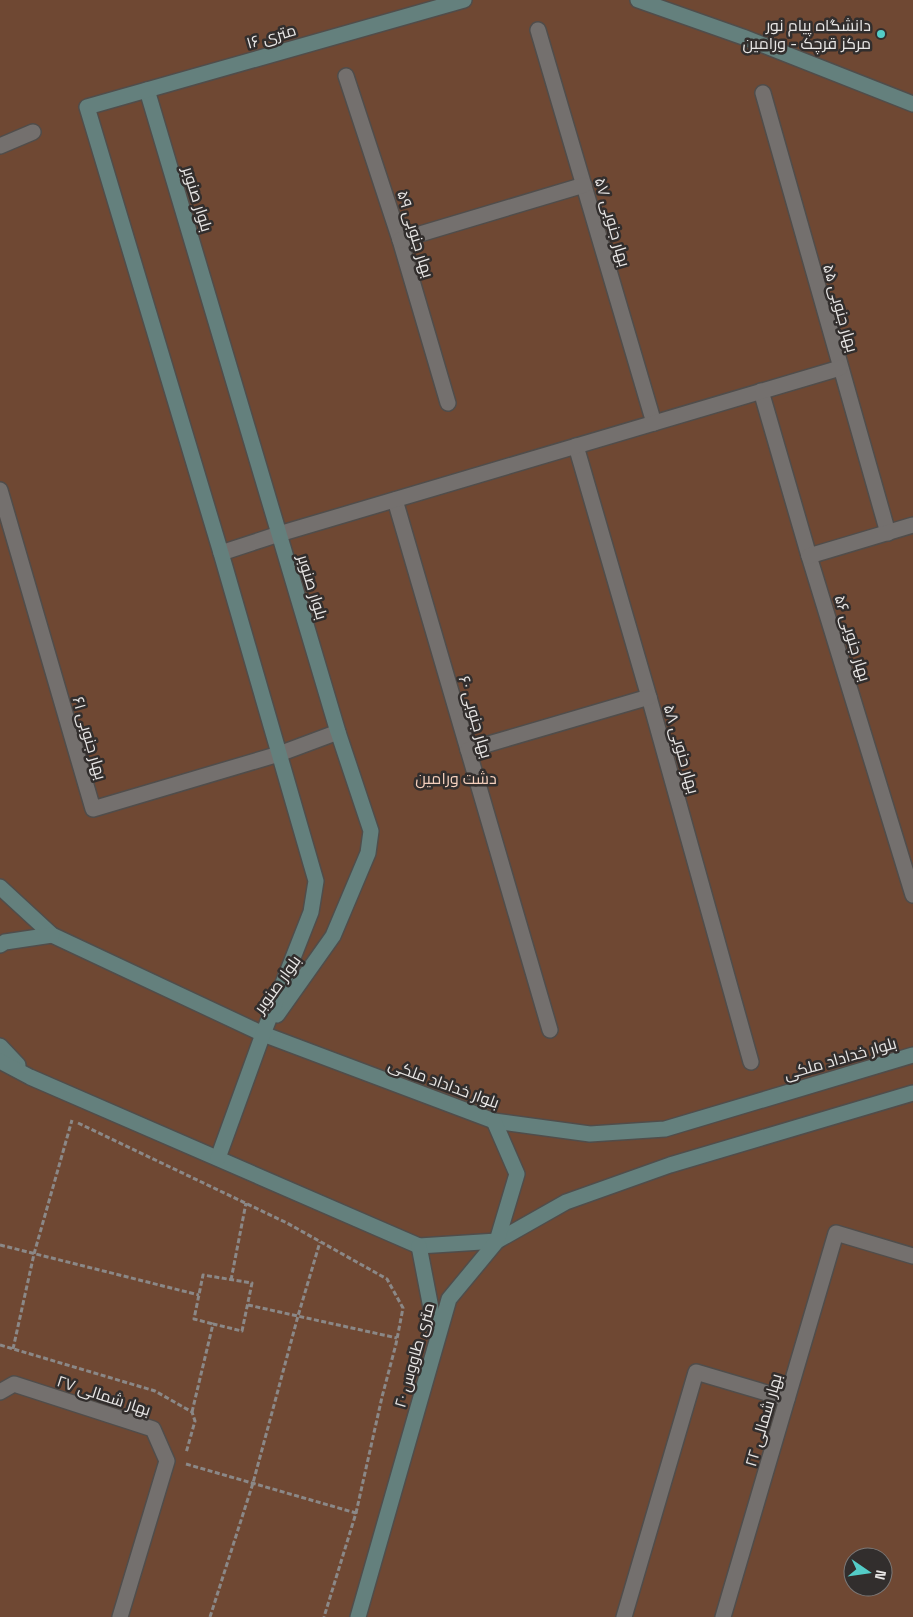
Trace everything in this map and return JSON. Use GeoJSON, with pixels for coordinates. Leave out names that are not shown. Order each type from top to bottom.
{"type":"FeatureCollection","features":[{"type":"Feature","properties":{"kind":"street","name":"۱۶ متری"},"geometry":{"type":"LineString","coordinates":[[87,107],[464,0]]}},
{"type":"Feature","properties":{"kind":"street"},"geometry":{"type":"LineString","coordinates":[[638,0],[743,37],[913,104]]}},
{"type":"Feature","properties":{"kind":"street","name":"بهار جنوبی ۵۷"},"geometry":{"type":"LineString","coordinates":[[538,30],[654,423]]}},
{"type":"Feature","properties":{"kind":"street","name":"بهار جنوبی ۵۹"},"geometry":{"type":"LineString","coordinates":[[346,76],[400,240],[448,403]]}},
{"type":"Feature","properties":{"kind":"street","name":"بلوار صنوبر"},"geometry":{"type":"LineString","coordinates":[[147,90],[338,732],[371,831],[368,853],[333,936],[263,1034]]}},
{"type":"Feature","properties":{"kind":"street","name":"بهار جنوبی ۵۵"},"geometry":{"type":"LineString","coordinates":[[763,93],[888,533]]}},
{"type":"Feature","properties":{"kind":"street","name":"بلوار صنوبر"},"geometry":{"type":"LineString","coordinates":[[87,107],[221,554],[316,880],[311,912],[263,1034]]}},
{"type":"Feature","properties":{"kind":"street"},"geometry":{"type":"LineString","coordinates":[[0,146],[33,132]]}},
{"type":"Feature","properties":{"kind":"street"},"geometry":{"type":"LineString","coordinates":[[400,240],[584,185]]}},
{"type":"Feature","properties":{"kind":"street"},"geometry":{"type":"LineString","coordinates":[[221,554],[279,534],[840,368]]}},
{"type":"Feature","properties":{"kind":"street","name":"بهار جنوبی ۵۶"},"geometry":{"type":"LineString","coordinates":[[761,392],[913,895]]}},
{"type":"Feature","properties":{"kind":"street","name":"بهار حنوبی ۵۸"},"geometry":{"type":"LineString","coordinates":[[576,446],[649,697],[751,1062]]}},
{"type":"Feature","properties":{"kind":"street","name":"بهار جنوبی ۶۱"},"geometry":{"type":"LineString","coordinates":[[0,490],[93,809],[279,754]]}},
{"type":"Feature","properties":{"kind":"street","name":"بهار جنوبی ۶۰"},"geometry":{"type":"LineString","coordinates":[[395,500],[550,1030]]}},
{"type":"Feature","properties":{"kind":"street"},"geometry":{"type":"LineString","coordinates":[[809,556],[913,525]]}},
{"type":"Feature","properties":{"kind":"street"},"geometry":{"type":"LineString","coordinates":[[468,750],[649,697]]}},
{"type":"Feature","properties":{"kind":"street"},"geometry":{"type":"LineString","coordinates":[[279,754],[338,732]]}},
{"type":"Feature","properties":{"kind":"street","name":"بلوار خداداد ملکی"},"geometry":{"type":"LineString","coordinates":[[0,888],[52,935],[263,1034],[494,1121],[590,1134],[665,1129],[913,1055]]}},
{"type":"Feature","properties":{"kind":"street"},"geometry":{"type":"LineString","coordinates":[[0,945],[5,942],[52,935]]}},
{"type":"Feature","properties":{"kind":"street"},"geometry":{"type":"LineString","coordinates":[[218,1158],[263,1034]]}},
{"type":"Feature","properties":{"kind":"street"},"geometry":{"type":"LineString","coordinates":[[0,1046],[30,1077]]}},
{"type":"Feature","properties":{"kind":"street"},"geometry":{"type":"LineString","coordinates":[[0,1061],[30,1077],[419,1246],[497,1241],[566,1202],[583,1195],[670,1165],[913,1093]]}},
{"type":"Feature","properties":{"kind":"street","name":"۲۰ متری طاووس"},"geometry":{"type":"LineString","coordinates":[[358,1617],[449,1299],[497,1241],[517,1174],[494,1121]]}},
{"type":"Feature","properties":{"kind":"street","name":"بهار شمالی ۲۲"},"geometry":{"type":"LineString","coordinates":[[723,1617],[836,1233],[913,1256]]}},
{"type":"Feature","properties":{"kind":"street"},"geometry":{"type":"LineString","coordinates":[[419,1246],[437,1338]]}},
{"type":"Feature","properties":{"kind":"street"},"geometry":{"type":"LineString","coordinates":[[624,1617],[696,1372],[787,1399]]}},
{"type":"Feature","properties":{"kind":"street","name":"بهار شمالی ۲۷"},"geometry":{"type":"LineString","coordinates":[[0,1392],[14,1384],[153,1429],[167,1461],[120,1617]]}},
{"type":"Feature","properties":{"kind":"path"},"geometry":{"type":"LineString","coordinates":[[13,1349],[34,1254],[72,1120],[287,1223],[387,1280],[403,1308],[356,1513],[324,1617]]}},
{"type":"Feature","properties":{"kind":"path"},"geometry":{"type":"LineString","coordinates":[[230,1280],[246,1203]]}},
{"type":"Feature","properties":{"kind":"path"},"geometry":{"type":"LineString","coordinates":[[210,1617],[253,1483],[320,1242]]}},
{"type":"Feature","properties":{"kind":"path"},"geometry":{"type":"LineString","coordinates":[[0,1245],[199,1295]]}},
{"type":"Feature","properties":{"kind":"path"},"geometry":{"type":"LineString","coordinates":[[203,1275],[230,1280],[252,1283],[242,1331],[194,1319],[203,1275]]}},
{"type":"Feature","properties":{"kind":"path"},"geometry":{"type":"LineString","coordinates":[[248,1305],[397,1338]]}},
{"type":"Feature","properties":{"kind":"path"},"geometry":{"type":"LineString","coordinates":[[192,1412],[213,1324]]}},
{"type":"Feature","properties":{"kind":"path"},"geometry":{"type":"LineString","coordinates":[[183,1463],[356,1513]]}},
{"type":"Feature","properties":{"kind":"green space","name":"دشت ورامین"},"geometry":{"type":"Polygon","coordinates":[[[0,0],[913,0],[913,1617],[0,1617],[0,0]]]}},
{"type":"Feature","properties":{"kind":"place","name":"دانشگاه پیام نور مرکز قرچک - ورامین"},"geometry":{"type":"Point","coordinates":[881,34]}}]}
